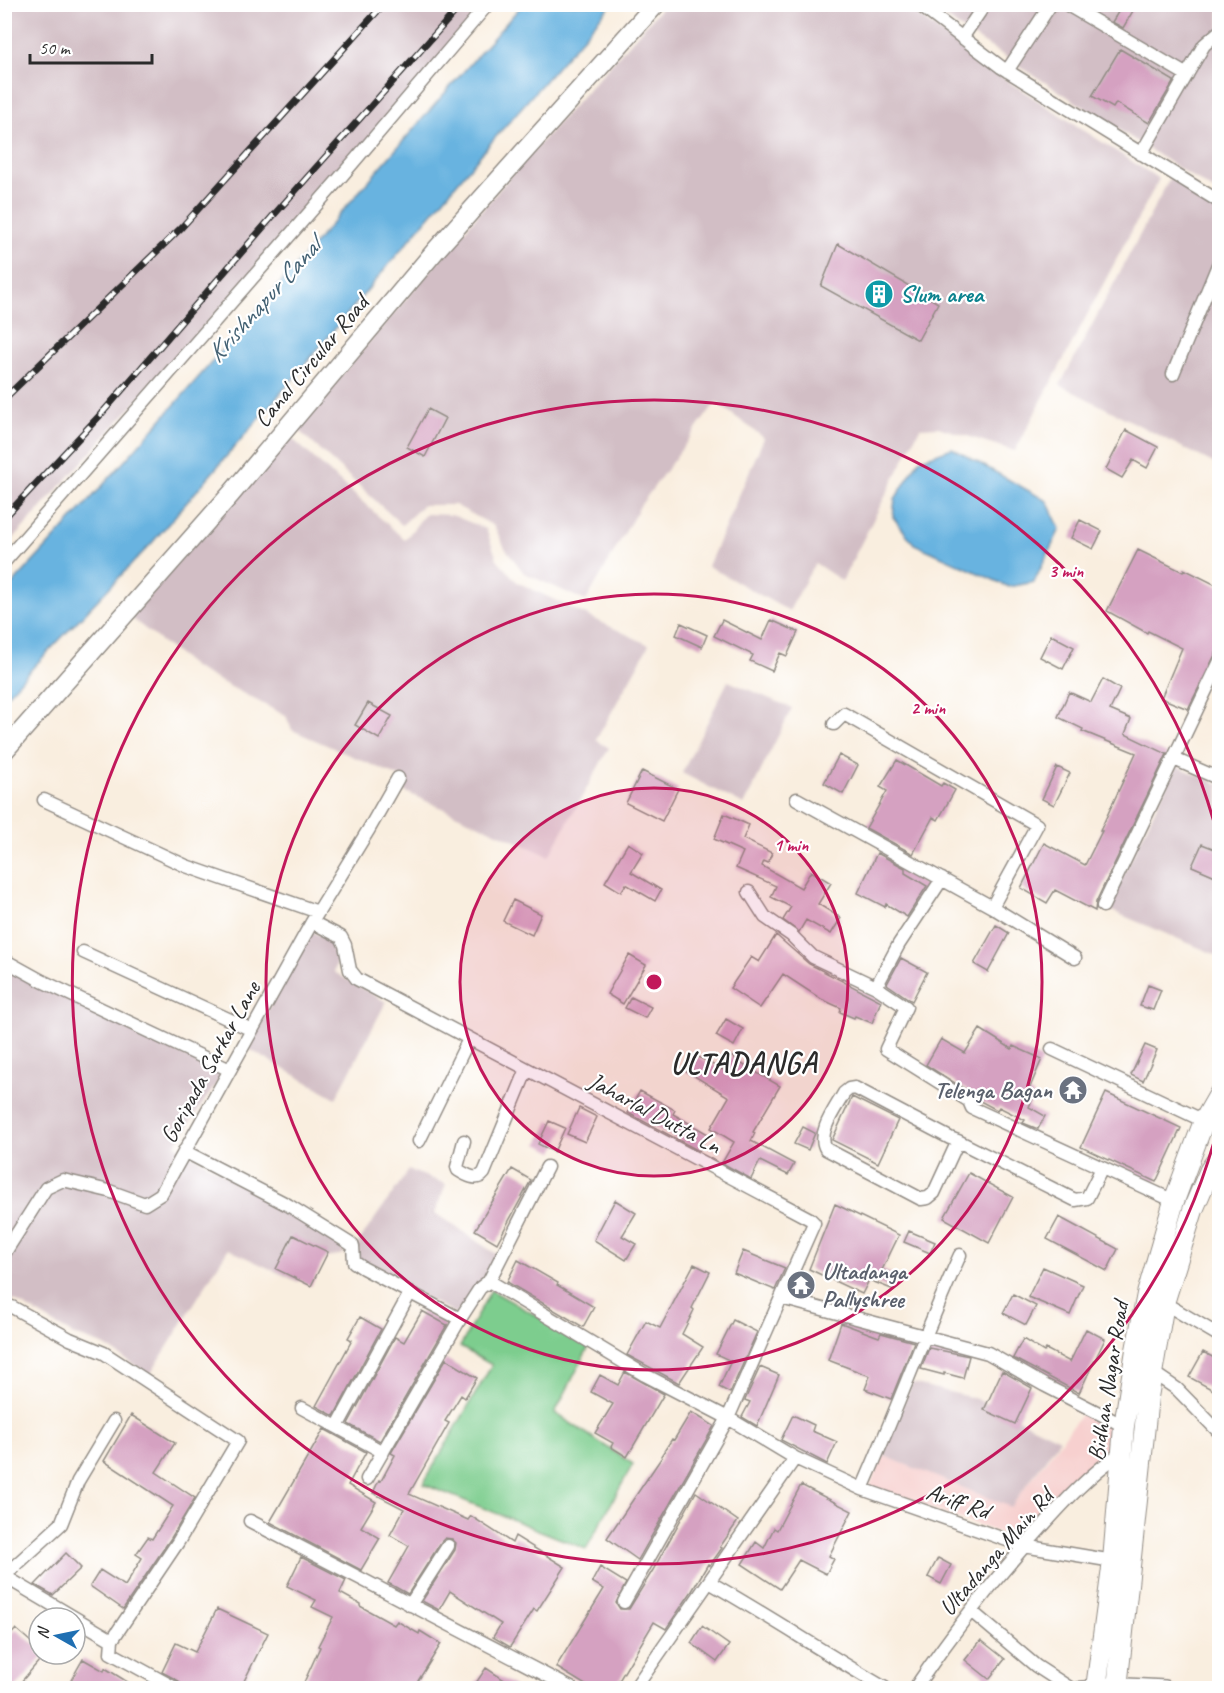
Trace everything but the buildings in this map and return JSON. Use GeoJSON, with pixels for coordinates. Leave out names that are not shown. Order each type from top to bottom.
{"type":"FeatureCollection","features":[{"type":"Feature","properties":{"kind":"main road","name":"Canal Circular Road"},"geometry":{"type":"LineString","coordinates":[[4,751],[231,494],[436,250],[656,4]]}},
{"type":"Feature","properties":{"kind":"main road","name":"Bidhan Nagar Road"},"geometry":{"type":"LineString","coordinates":[[1091,1688],[1113,1561],[1124,1426],[1147,1294],[1174,1201],[1204,1121],[1220,1093]]}},
{"type":"Feature","properties":{"kind":"main road","name":"Bidhan Nagar Road"},"geometry":{"type":"LineString","coordinates":[[1117,1687],[1152,1372],[1164,1303],[1193,1210],[1216,1167]]}},
{"type":"Feature","properties":{"kind":"street"},"geometry":{"type":"LineString","coordinates":[[4,562],[339,179],[488,4]]}},
{"type":"Feature","properties":{"kind":"street"},"geometry":{"type":"LineString","coordinates":[[918,4],[1007,70],[1220,202]]}},
{"type":"Feature","properties":{"kind":"street"},"geometry":{"type":"LineString","coordinates":[[963,38],[986,4]]}},
{"type":"Feature","properties":{"kind":"street"},"geometry":{"type":"LineString","coordinates":[[1007,70],[1051,4]]}},
{"type":"Feature","properties":{"kind":"street"},"geometry":{"type":"LineString","coordinates":[[1066,4],[1187,75]]}},
{"type":"Feature","properties":{"kind":"street"},"geometry":{"type":"LineString","coordinates":[[1141,154],[1204,45],[1220,32]]}},
{"type":"Feature","properties":{"kind":"street"},"geometry":{"type":"LineString","coordinates":[[1173,374],[1220,260]]}},
{"type":"Feature","properties":{"kind":"street"},"geometry":{"type":"LineString","coordinates":[[1103,906],[1220,661]]}},
{"type":"Feature","properties":{"kind":"street"},"geometry":{"type":"LineString","coordinates":[[834,724],[844,714],[1038,825],[992,907]]}},
{"type":"Feature","properties":{"kind":"street"},"geometry":{"type":"LineString","coordinates":[[1174,759],[1220,779]]}},
{"type":"Feature","properties":{"kind":"street","name":"Goripada Sarkar Lane"},"geometry":{"type":"LineString","coordinates":[[4,1254],[46,1188],[63,1180],[110,1191],[145,1204],[162,1194],[315,917],[399,778]]}},
{"type":"Feature","properties":{"kind":"street"},"geometry":{"type":"LineString","coordinates":[[797,799],[992,907],[1075,958]]}},
{"type":"Feature","properties":{"kind":"street","name":"Jaharlal Dutta Ln"},"geometry":{"type":"LineString","coordinates":[[44,800],[186,866],[315,917],[341,937],[350,970],[357,979],[814,1223],[728,1418],[624,1602]]}},
{"type":"Feature","properties":{"kind":"street"},"geometry":{"type":"LineString","coordinates":[[876,987],[899,944],[942,879]]}},
{"type":"Feature","properties":{"kind":"street"},"geometry":{"type":"LineString","coordinates":[[749,892],[765,917],[791,935],[813,957],[876,987],[906,1007],[886,1049],[969,1101],[972,1108],[1174,1201]]}},
{"type":"Feature","properties":{"kind":"street"},"geometry":{"type":"LineString","coordinates":[[83,952],[252,1030]]}},
{"type":"Feature","properties":{"kind":"street"},"geometry":{"type":"LineString","coordinates":[[4,960],[42,981],[230,1070]]}},
{"type":"Feature","properties":{"kind":"street"},"geometry":{"type":"LineString","coordinates":[[419,1141],[469,1039]]}},
{"type":"Feature","properties":{"kind":"street"},"geometry":{"type":"LineString","coordinates":[[1052,1049],[1204,1121]]}},
{"type":"Feature","properties":{"kind":"street"},"geometry":{"type":"LineString","coordinates":[[464,1141],[457,1167],[461,1172],[477,1178],[481,1177],[527,1069]]}},
{"type":"Feature","properties":{"kind":"street"},"geometry":{"type":"LineString","coordinates":[[958,1141],[934,1192],[927,1198],[921,1199],[826,1149],[822,1143],[823,1134],[844,1093],[855,1088],[1075,1200],[1087,1198],[1102,1168]]}},
{"type":"Feature","properties":{"kind":"street"},"geometry":{"type":"LineString","coordinates":[[184,1151],[288,1205],[349,1243],[352,1246],[354,1262],[363,1268],[460,1319]]}},
{"type":"Feature","properties":{"kind":"street"},"geometry":{"type":"LineString","coordinates":[[1189,1162],[1216,1167]]}},
{"type":"Feature","properties":{"kind":"street"},"geometry":{"type":"LineString","coordinates":[[367,1479],[460,1319],[480,1288],[489,1281],[547,1167]]}},
{"type":"Feature","properties":{"kind":"street"},"geometry":{"type":"LineString","coordinates":[[862,1489],[960,1254]]}},
{"type":"Feature","properties":{"kind":"street","name":"Ariff Rd"},"geometry":{"type":"LineString","coordinates":[[489,1281],[645,1375],[728,1418],[795,1458],[862,1489],[1024,1546],[1113,1561]]}},
{"type":"Feature","properties":{"kind":"street"},"geometry":{"type":"LineString","coordinates":[[337,1427],[410,1293]]}},
{"type":"Feature","properties":{"kind":"street"},"geometry":{"type":"LineString","coordinates":[[782,1298],[988,1353],[1124,1426]]}},
{"type":"Feature","properties":{"kind":"street"},"geometry":{"type":"LineString","coordinates":[[1164,1303],[1220,1336]]}},
{"type":"Feature","properties":{"kind":"street"},"geometry":{"type":"LineString","coordinates":[[4,1306],[12,1307],[70,1339],[104,1353],[238,1440],[178,1542],[112,1640],[111,1653],[176,1689]]}},
{"type":"Feature","properties":{"kind":"street"},"geometry":{"type":"LineString","coordinates":[[1152,1372],[1177,1389],[1220,1433]]}},
{"type":"Feature","properties":{"kind":"street"},"geometry":{"type":"LineString","coordinates":[[302,1408],[383,1452]]}},
{"type":"Feature","properties":{"kind":"street"},"geometry":{"type":"LineString","coordinates":[[112,1640],[4,1576],[61,1524],[78,1481],[114,1421]]}},
{"type":"Feature","properties":{"kind":"street","name":"Ultadanga Main Rd"},"geometry":{"type":"LineString","coordinates":[[915,1689],[943,1647],[1024,1546],[1097,1470],[1121,1453]]}},
{"type":"Feature","properties":{"kind":"street"},"geometry":{"type":"LineString","coordinates":[[635,1689],[795,1458]]}},
{"type":"Feature","properties":{"kind":"street"},"geometry":{"type":"LineString","coordinates":[[250,1521],[571,1689]]}},
{"type":"Feature","properties":{"kind":"street"},"geometry":{"type":"LineString","coordinates":[[410,1605],[448,1546]]}},
{"type":"Feature","properties":{"kind":"street"},"geometry":{"type":"LineString","coordinates":[[709,1582],[765,1613],[885,1689]]}},
{"type":"Feature","properties":{"kind":"street"},"geometry":{"type":"LineString","coordinates":[[971,1611],[1036,1666],[1070,1689]]}},
{"type":"Feature","properties":{"kind":"street"},"geometry":{"type":"LineString","coordinates":[[1091,1688],[1165,1689]]}},
{"type":"Feature","properties":{"kind":"shaded area"},"geometry":{"type":"Polygon","coordinates":[[[5,5],[492,5],[5,548],[5,5]]]}},
{"type":"Feature","properties":{"kind":"shaded area"},"geometry":{"type":"Polygon","coordinates":[[[664,5],[904,5],[989,69],[1159,179],[1015,451],[938,427],[920,428],[842,581],[815,563],[789,611],[708,566],[764,438],[716,402],[640,506],[586,601],[524,573],[505,548],[494,526],[455,505],[423,505],[402,525],[296,428],[516,170],[664,5]]]}},
{"type":"Feature","properties":{"kind":"shaded area"},"geometry":{"type":"Polygon","coordinates":[[[929,5],[1219,5],[1219,194],[956,25],[929,5]]]}},
{"type":"Feature","properties":{"kind":"shaded area"},"geometry":{"type":"Polygon","coordinates":[[[1170,178],[1219,207],[1219,466],[1060,385],[1170,178]]]}},
{"type":"Feature","properties":{"kind":"shaded area"},"geometry":{"type":"Polygon","coordinates":[[[287,434],[405,540],[425,514],[452,515],[486,529],[497,559],[517,582],[649,645],[596,740],[609,748],[549,856],[397,788],[402,778],[292,730],[286,716],[195,668],[130,617],[287,434]]]}},
{"type":"Feature","properties":{"kind":"shaded area"},"geometry":{"type":"Polygon","coordinates":[[[728,681],[792,708],[744,805],[682,773],[728,681]]]}},
{"type":"Feature","properties":{"kind":"shaded area"},"geometry":{"type":"Polygon","coordinates":[[[1176,766],[1219,784],[1219,956],[1107,909],[1176,766]]]}},
{"type":"Feature","properties":{"kind":"shaded area"},"geometry":{"type":"Polygon","coordinates":[[[311,931],[341,946],[334,972],[386,1002],[336,1098],[247,1048],[311,931]]]}},
{"type":"Feature","properties":{"kind":"shaded area"},"geometry":{"type":"Polygon","coordinates":[[[4,964],[222,1075],[175,1145],[342,1244],[343,1254],[318,1260],[298,1282],[228,1249],[150,1375],[105,1346],[72,1334],[14,1300],[5,1301],[4,964]]]}},
{"type":"Feature","properties":{"kind":"shaded area"},"geometry":{"type":"Polygon","coordinates":[[[409,1170],[446,1184],[435,1213],[496,1254],[483,1280],[456,1314],[358,1262],[359,1241],[409,1170]]]}},
{"type":"Feature","properties":{"kind":"shaded area"},"geometry":{"type":"Polygon","coordinates":[[[912,1383],[974,1398],[1060,1439],[1011,1507],[882,1455],[912,1383]]]}},
{"type":"Feature","properties":{"kind":"shaded area"},"geometry":{"type":"Polygon","coordinates":[[[1084,1411],[1132,1438],[1094,1465],[1020,1540],[870,1487],[882,1455],[1011,1506],[1084,1411]]]}},
{"type":"Feature","properties":{"kind":"green space"},"geometry":{"type":"Polygon","coordinates":[[[491,1290],[589,1346],[555,1413],[633,1464],[586,1549],[423,1484],[492,1365],[460,1347],[491,1290]]]}},
{"type":"Feature","properties":{"kind":"water"},"geometry":{"type":"Polygon","coordinates":[[[523,4],[611,5],[494,139],[151,544],[5,697],[5,592],[137,448],[523,4]]]}},
{"type":"Feature","properties":{"kind":"water"},"geometry":{"type":"Polygon","coordinates":[[[952,448],[1047,501],[1060,529],[1034,582],[1009,587],[914,544],[893,517],[895,499],[919,460],[952,448]]]}},
{"type":"Feature","properties":{"kind":"railway"},"geometry":{"type":"LineString","coordinates":[[4,399],[181,228],[384,4]]}},
{"type":"Feature","properties":{"kind":"railway"},"geometry":{"type":"LineString","coordinates":[[4,518],[103,412],[272,217],[462,4]]}},
{"type":"Feature","properties":{"kind":"place","name":"Slum area"},"geometry":{"type":"Point","coordinates":[879,294]}},
{"type":"Feature","properties":{"kind":"place","name":"Telenga Bagan"},"geometry":{"type":"Point","coordinates":[1073,1090]}},
{"type":"Feature","properties":{"kind":"place","name":"Ultadanga Pallyshree"},"geometry":{"type":"Point","coordinates":[801,1285]}},
{"type":"Feature","properties":{"kind":"district","name":"ULTADANGA"},"geometry":{"type":"Point","coordinates":[744,1063]}},
{"type":"Feature","properties":{"kind":"water label","name":"Krishnapur Canal"},"geometry":{"type":"Point","coordinates":[263,300]}}]}
